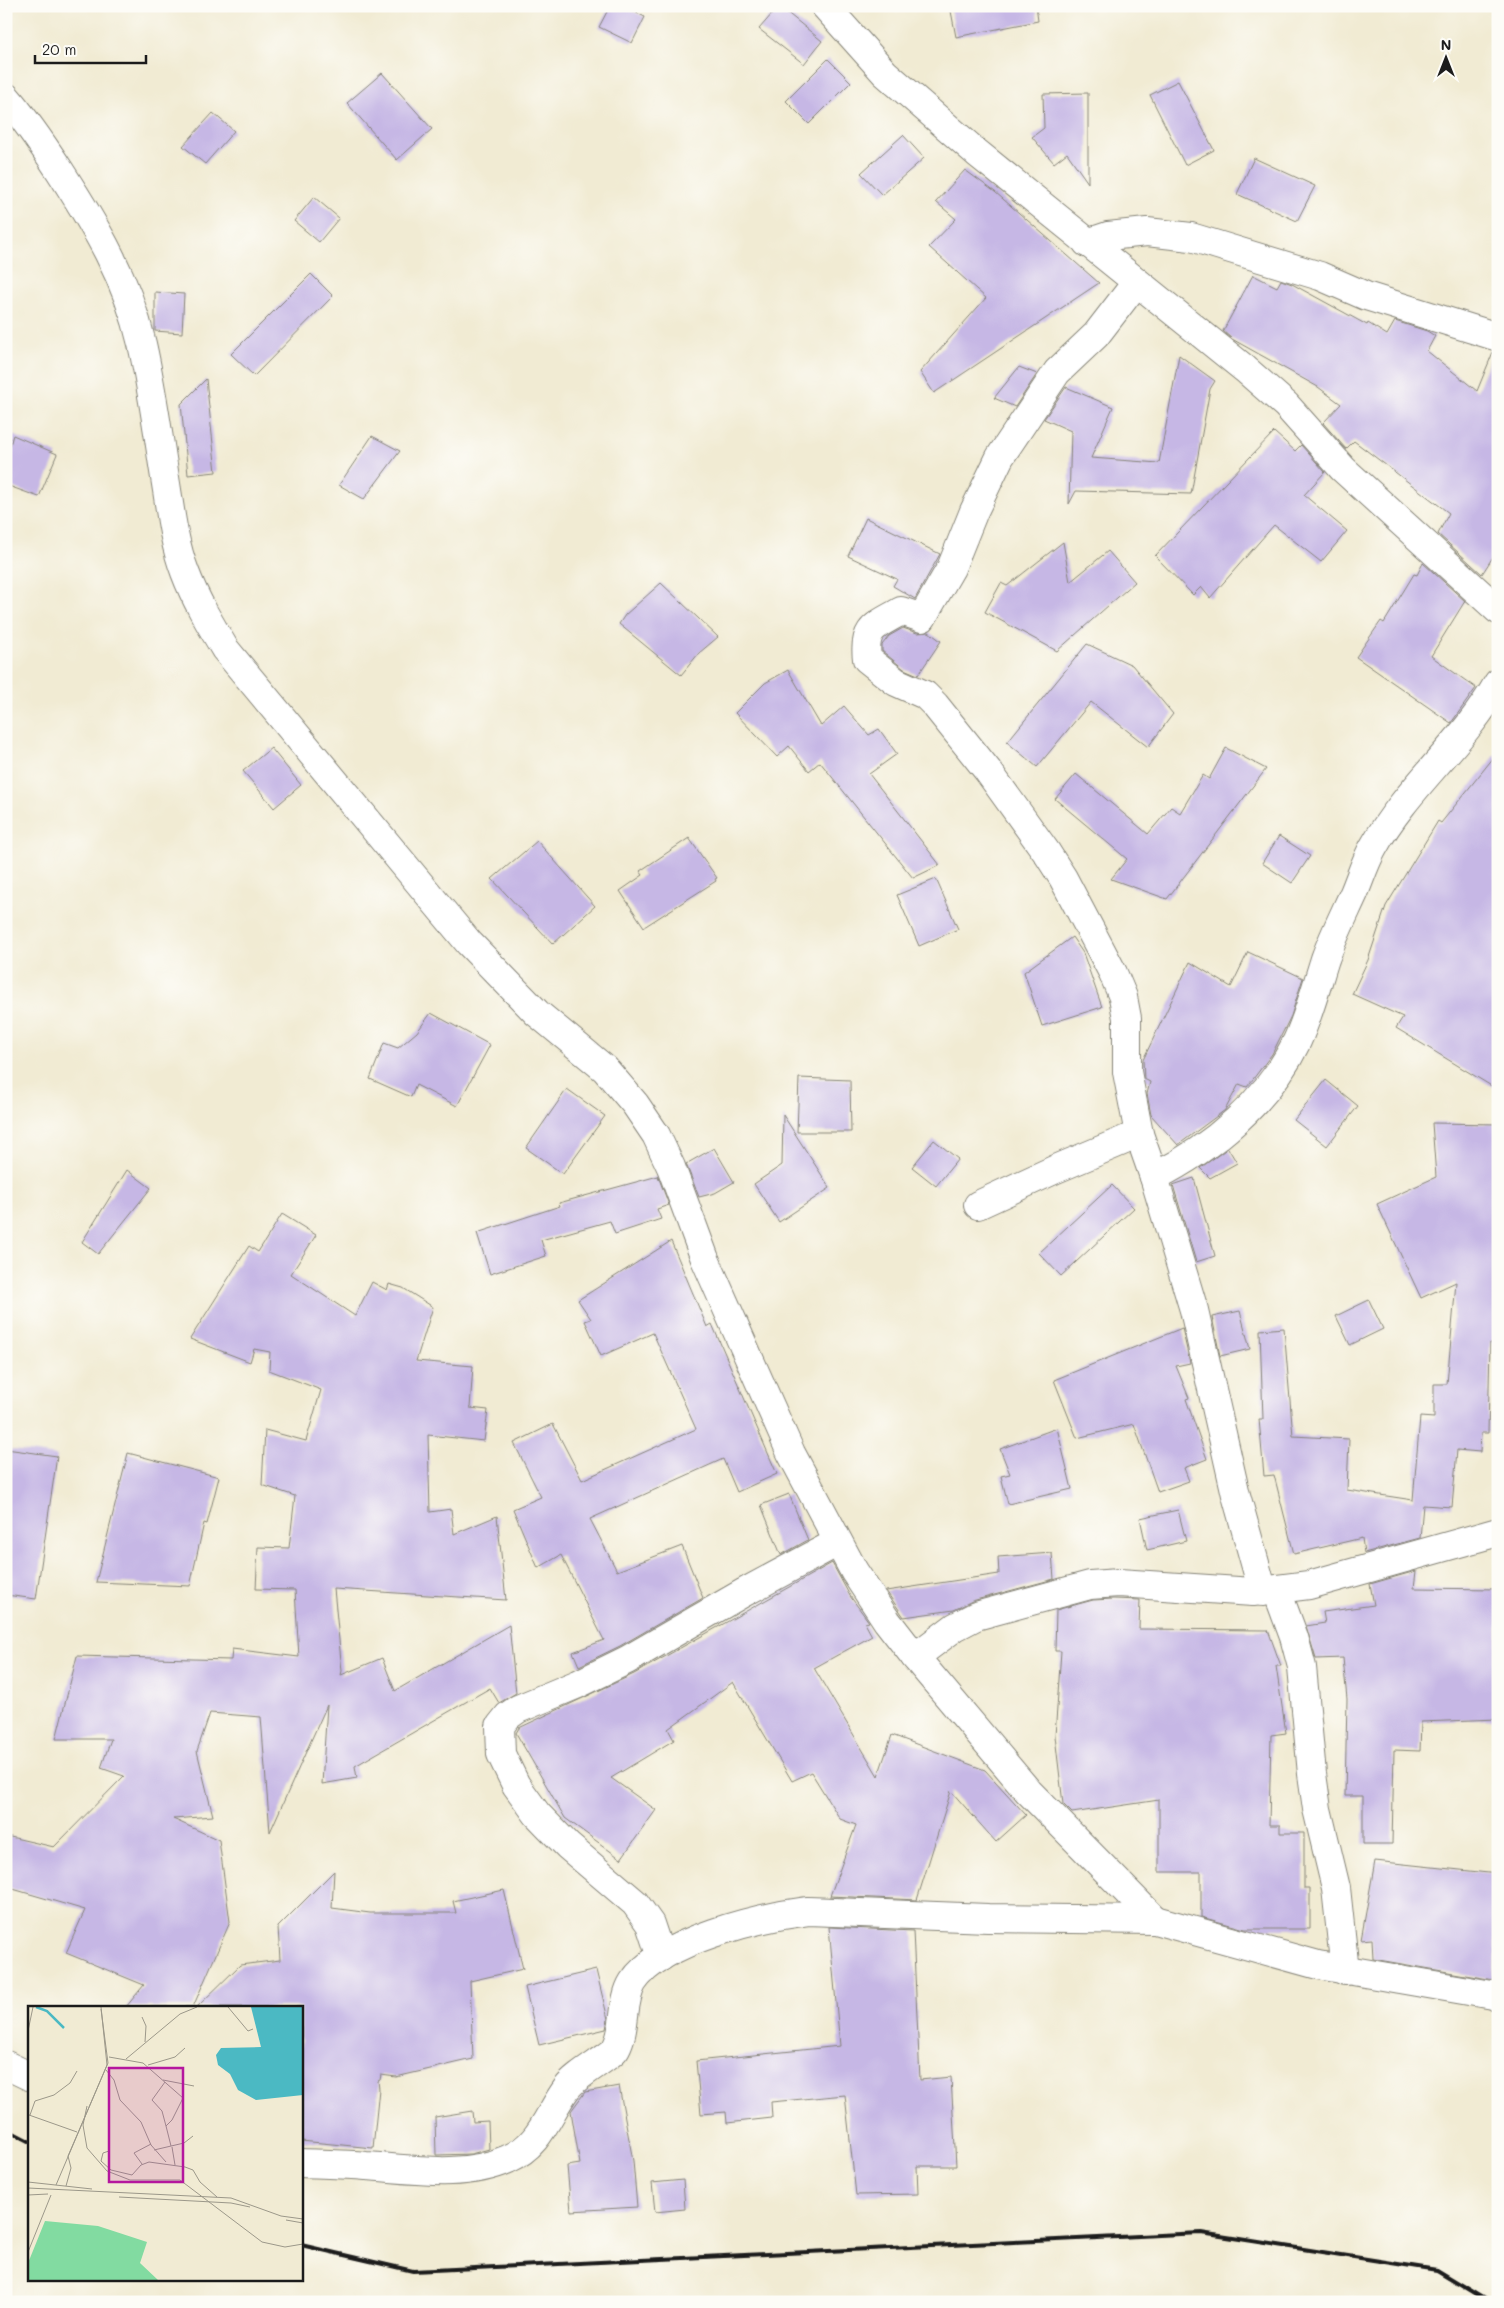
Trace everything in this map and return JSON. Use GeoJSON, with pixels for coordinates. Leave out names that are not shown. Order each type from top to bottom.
{"type":"FeatureCollection","features":[{"type":"Feature","properties":{"kind":"street"},"geometry":{"type":"LineString","coordinates":[[825,6],[885,73],[977,154],[1245,369],[1286,405],[1343,468],[1498,610]]}},
{"type":"Feature","properties":{"kind":"street"},"geometry":{"type":"LineString","coordinates":[[6,97],[29,123],[81,203],[104,241],[128,294],[150,386],[173,530],[184,570],[206,618],[225,649],[469,943],[537,1014],[605,1069],[635,1104],[656,1135],[671,1167],[702,1251],[791,1453],[838,1542],[887,1621],[1028,1791],[1155,1920]]}},
{"type":"Feature","properties":{"kind":"street"},"geometry":{"type":"LineString","coordinates":[[1087,243],[1108,236],[1147,232],[1191,237],[1320,276],[1366,296],[1498,337]]}},
{"type":"Feature","properties":{"kind":"street"},"geometry":{"type":"LineString","coordinates":[[1136,283],[1096,335],[1057,372],[1005,449],[974,511],[951,568],[922,618],[901,611],[872,628],[865,642],[867,659],[896,682],[925,695],[988,771],[1063,878],[1113,973],[1123,997],[1128,1036],[1127,1072],[1138,1134],[1154,1177],[1194,1310],[1236,1495],[1270,1591],[1294,1637],[1302,1666],[1312,1774],[1317,1809],[1336,1888],[1344,1970]]}},
{"type":"Feature","properties":{"kind":"street"},"geometry":{"type":"LineString","coordinates":[[1154,1177],[1173,1168],[1207,1144],[1260,1098],[1284,1065],[1307,1018],[1326,957],[1372,850],[1392,816],[1477,716],[1498,682]]}},
{"type":"Feature","properties":{"kind":"street"},"geometry":{"type":"LineString","coordinates":[[978,1205],[1056,1168],[1138,1134]]}},
{"type":"Feature","properties":{"kind":"street"},"geometry":{"type":"LineString","coordinates":[[915,1657],[955,1627],[976,1616],[1090,1585],[1119,1583],[1224,1592],[1270,1591],[1308,1585],[1498,1532]]}},
{"type":"Feature","properties":{"kind":"street"},"geometry":{"type":"LineString","coordinates":[[662,1957],[650,1924],[635,1902],[568,1846],[537,1814],[516,1784],[501,1754],[500,1726],[518,1708],[578,1684],[627,1660],[751,1588],[838,1542]]}},
{"type":"Feature","properties":{"kind":"street"},"geometry":{"type":"LineString","coordinates":[[302,2163],[438,2171],[466,2170],[508,2160],[528,2148],[542,2131],[568,2086],[616,2050],[632,1983],[642,1971],[682,1945],[760,1919],[808,1911],[988,1918],[1155,1920],[1344,1970],[1498,1996]]}},
{"type":"Feature","properties":{"kind":"street"},"geometry":{"type":"LineString","coordinates":[[6,2065],[28,2076]]}},
{"type":"Feature","properties":{"kind":"building"},"geometry":{"type":"Polygon","coordinates":[[[610,6],[622,6],[645,17],[632,43],[599,27],[610,6]]]}},
{"type":"Feature","properties":{"kind":"building"},"geometry":{"type":"Polygon","coordinates":[[[779,6],[822,41],[804,64],[759,29],[779,6]]]}},
{"type":"Feature","properties":{"kind":"building"},"geometry":{"type":"Polygon","coordinates":[[[950,6],[1036,6],[1038,21],[956,37],[950,6]]]}},
{"type":"Feature","properties":{"kind":"building"},"geometry":{"type":"Polygon","coordinates":[[[828,59],[851,82],[809,124],[786,101],[828,59]]]}},
{"type":"Feature","properties":{"kind":"building"},"geometry":{"type":"Polygon","coordinates":[[[382,73],[432,129],[397,160],[347,103],[382,73]]]}},
{"type":"Feature","properties":{"kind":"building"},"geometry":{"type":"Polygon","coordinates":[[[1178,81],[1214,150],[1185,165],[1150,95],[1178,81]]]}},
{"type":"Feature","properties":{"kind":"building"},"geometry":{"type":"Polygon","coordinates":[[[1088,93],[1088,183],[1067,153],[1054,163],[1032,137],[1044,128],[1043,94],[1088,93]]]}},
{"type":"Feature","properties":{"kind":"building"},"geometry":{"type":"Polygon","coordinates":[[[213,113],[234,131],[205,164],[183,146],[213,113]]]}},
{"type":"Feature","properties":{"kind":"building"},"geometry":{"type":"Polygon","coordinates":[[[903,135],[924,158],[882,195],[861,173],[903,135]]]}},
{"type":"Feature","properties":{"kind":"building"},"geometry":{"type":"Polygon","coordinates":[[[1254,158],[1315,186],[1297,221],[1237,194],[1254,158]]]}},
{"type":"Feature","properties":{"kind":"building"},"geometry":{"type":"Polygon","coordinates":[[[965,170],[995,192],[1099,283],[934,393],[920,372],[986,298],[929,247],[956,219],[936,202],[965,170]]]}},
{"type":"Feature","properties":{"kind":"building"},"geometry":{"type":"Polygon","coordinates":[[[314,197],[339,218],[319,242],[294,221],[314,197]]]}},
{"type":"Feature","properties":{"kind":"building"},"geometry":{"type":"Polygon","coordinates":[[[311,274],[333,296],[254,376],[231,354],[311,274]]]}},
{"type":"Feature","properties":{"kind":"building"},"geometry":{"type":"Polygon","coordinates":[[[1253,275],[1277,287],[1281,280],[1292,284],[1367,325],[1368,323],[1387,335],[1395,321],[1427,331],[1435,336],[1427,351],[1477,391],[1493,352],[1498,352],[1498,549],[1482,574],[1438,534],[1449,513],[1354,441],[1346,449],[1323,423],[1341,404],[1318,387],[1232,339],[1223,331],[1253,275]]]}},
{"type":"Feature","properties":{"kind":"building"},"geometry":{"type":"Polygon","coordinates":[[[155,292],[184,294],[182,333],[155,331],[155,292]]]}},
{"type":"Feature","properties":{"kind":"building"},"geometry":{"type":"Polygon","coordinates":[[[1179,355],[1215,381],[1210,389],[1191,494],[1076,491],[1069,504],[1071,431],[1044,419],[1066,387],[1113,407],[1091,458],[1159,463],[1179,355]]]}},
{"type":"Feature","properties":{"kind":"building"},"geometry":{"type":"Polygon","coordinates":[[[1019,367],[1037,374],[1015,407],[994,398],[1019,367]]]}},
{"type":"Feature","properties":{"kind":"building"},"geometry":{"type":"Polygon","coordinates":[[[206,379],[216,472],[188,475],[181,404],[206,379]]]}},
{"type":"Feature","properties":{"kind":"building"},"geometry":{"type":"Polygon","coordinates":[[[1274,432],[1295,451],[1301,445],[1325,472],[1304,495],[1347,531],[1321,562],[1274,525],[1210,598],[1201,587],[1193,595],[1155,556],[1274,432]]]}},
{"type":"Feature","properties":{"kind":"building"},"geometry":{"type":"Polygon","coordinates":[[[13,435],[57,454],[39,497],[6,485],[6,459],[13,435]]]}},
{"type":"Feature","properties":{"kind":"building"},"geometry":{"type":"Polygon","coordinates":[[[372,436],[400,451],[364,499],[339,485],[372,436]]]}},
{"type":"Feature","properties":{"kind":"building"},"geometry":{"type":"Polygon","coordinates":[[[866,518],[940,554],[915,599],[893,586],[897,579],[848,556],[866,518]]]}},
{"type":"Feature","properties":{"kind":"building"},"geometry":{"type":"Polygon","coordinates":[[[1063,542],[1070,582],[1108,551],[1135,582],[1057,651],[985,612],[1001,583],[1007,586],[1063,542]]]}},
{"type":"Feature","properties":{"kind":"building"},"geometry":{"type":"Polygon","coordinates":[[[1423,563],[1465,601],[1431,656],[1476,688],[1451,723],[1356,657],[1381,621],[1384,623],[1414,574],[1417,575],[1423,563]]]}},
{"type":"Feature","properties":{"kind":"building"},"geometry":{"type":"Polygon","coordinates":[[[661,583],[718,637],[699,653],[681,675],[619,624],[625,615],[661,583]]]}},
{"type":"Feature","properties":{"kind":"building"},"geometry":{"type":"Polygon","coordinates":[[[903,628],[917,633],[929,632],[941,641],[918,675],[904,669],[882,651],[882,645],[889,636],[903,628]]]}},
{"type":"Feature","properties":{"kind":"building"},"geometry":{"type":"Polygon","coordinates":[[[1087,644],[1132,665],[1173,714],[1148,747],[1091,702],[1037,767],[1007,742],[1087,644]]]}},
{"type":"Feature","properties":{"kind":"building"},"geometry":{"type":"Polygon","coordinates":[[[788,670],[821,726],[844,706],[869,735],[879,729],[897,754],[869,774],[940,865],[913,878],[820,762],[809,771],[789,746],[777,757],[735,713],[765,683],[788,670]]]}},
{"type":"Feature","properties":{"kind":"building"},"geometry":{"type":"Polygon","coordinates":[[[271,748],[301,785],[274,808],[243,771],[271,748]]]}},
{"type":"Feature","properties":{"kind":"building"},"geometry":{"type":"Polygon","coordinates":[[[1226,748],[1266,769],[1167,899],[1111,879],[1127,859],[1055,799],[1076,774],[1148,834],[1171,807],[1180,813],[1203,775],[1209,779],[1226,748]]]}},
{"type":"Feature","properties":{"kind":"building"},"geometry":{"type":"Polygon","coordinates":[[[1498,752],[1498,1090],[1396,1028],[1403,1017],[1352,994],[1368,960],[1386,906],[1438,821],[1441,823],[1498,752]]]}},
{"type":"Feature","properties":{"kind":"building"},"geometry":{"type":"Polygon","coordinates":[[[1279,836],[1310,856],[1292,883],[1262,863],[1279,836]]]}},
{"type":"Feature","properties":{"kind":"building"},"geometry":{"type":"Polygon","coordinates":[[[689,838],[717,878],[715,879],[716,881],[644,927],[620,891],[643,875],[640,871],[689,838]]]}},
{"type":"Feature","properties":{"kind":"building"},"geometry":{"type":"Polygon","coordinates":[[[537,841],[595,906],[553,944],[492,879],[537,841]]]}},
{"type":"Feature","properties":{"kind":"building"},"geometry":{"type":"Polygon","coordinates":[[[936,879],[958,929],[919,946],[897,895],[936,879]]]}},
{"type":"Feature","properties":{"kind":"building"},"geometry":{"type":"Polygon","coordinates":[[[1072,937],[1083,953],[1102,1007],[1042,1026],[1024,972],[1072,937]]]}},
{"type":"Feature","properties":{"kind":"building"},"geometry":{"type":"Polygon","coordinates":[[[1248,952],[1303,978],[1291,1016],[1272,1054],[1247,1087],[1239,1084],[1225,1110],[1178,1145],[1151,1115],[1147,1094],[1150,1082],[1144,1079],[1143,1060],[1190,962],[1231,987],[1248,952]]]}},
{"type":"Feature","properties":{"kind":"building"},"geometry":{"type":"Polygon","coordinates":[[[431,1013],[490,1045],[457,1106],[416,1085],[411,1097],[370,1079],[384,1043],[398,1048],[417,1032],[431,1013]]]}},
{"type":"Feature","properties":{"kind":"building"},"geometry":{"type":"Polygon","coordinates":[[[799,1078],[850,1080],[851,1132],[797,1132],[799,1078]]]}},
{"type":"Feature","properties":{"kind":"building"},"geometry":{"type":"Polygon","coordinates":[[[1326,1080],[1358,1106],[1327,1146],[1294,1120],[1326,1080]]]}},
{"type":"Feature","properties":{"kind":"building"},"geometry":{"type":"Polygon","coordinates":[[[567,1089],[605,1116],[563,1174],[526,1148],[567,1089]]]}},
{"type":"Feature","properties":{"kind":"building"},"geometry":{"type":"Polygon","coordinates":[[[783,1115],[830,1188],[779,1222],[754,1184],[782,1165],[783,1115]]]}},
{"type":"Feature","properties":{"kind":"building"},"geometry":{"type":"Polygon","coordinates":[[[1432,1123],[1498,1124],[1498,1344],[1490,1343],[1488,1433],[1481,1433],[1480,1452],[1457,1450],[1452,1507],[1423,1505],[1420,1538],[1364,1553],[1362,1538],[1294,1554],[1274,1475],[1264,1476],[1259,1419],[1263,1419],[1260,1330],[1284,1328],[1293,1436],[1349,1439],[1347,1490],[1413,1500],[1420,1417],[1434,1418],[1434,1384],[1447,1384],[1456,1282],[1421,1298],[1377,1204],[1436,1177],[1432,1123]]]}},
{"type":"Feature","properties":{"kind":"building"},"geometry":{"type":"Polygon","coordinates":[[[934,1140],[958,1159],[936,1186],[912,1167],[934,1140]]]}},
{"type":"Feature","properties":{"kind":"building"},"geometry":{"type":"Polygon","coordinates":[[[714,1148],[734,1182],[715,1193],[699,1197],[686,1164],[714,1148]]]}},
{"type":"Feature","properties":{"kind":"building"},"geometry":{"type":"Polygon","coordinates":[[[1228,1148],[1237,1163],[1210,1178],[1200,1168],[1228,1148]]]}},
{"type":"Feature","properties":{"kind":"building"},"geometry":{"type":"Polygon","coordinates":[[[127,1170],[151,1188],[98,1254],[82,1242],[127,1170]]]}},
{"type":"Feature","properties":{"kind":"building"},"geometry":{"type":"Polygon","coordinates":[[[658,1176],[669,1205],[657,1209],[661,1219],[615,1234],[610,1221],[541,1240],[546,1256],[490,1274],[477,1233],[560,1206],[559,1203],[658,1176]]]}},
{"type":"Feature","properties":{"kind":"building"},"geometry":{"type":"Polygon","coordinates":[[[1194,1178],[1215,1256],[1196,1262],[1173,1185],[1194,1178]]]}},
{"type":"Feature","properties":{"kind":"building"},"geometry":{"type":"Polygon","coordinates":[[[1112,1185],[1134,1208],[1061,1276],[1039,1253],[1112,1185]]]}},
{"type":"Feature","properties":{"kind":"building"},"geometry":{"type":"Polygon","coordinates":[[[282,1214],[316,1235],[291,1274],[355,1316],[372,1282],[387,1290],[389,1284],[403,1288],[433,1307],[416,1361],[473,1366],[470,1408],[488,1410],[484,1441],[428,1435],[430,1512],[451,1509],[454,1534],[497,1516],[506,1600],[334,1589],[341,1675],[382,1658],[395,1691],[509,1625],[516,1693],[499,1703],[490,1688],[355,1766],[357,1778],[322,1784],[327,1705],[270,1832],[261,1717],[210,1713],[197,1751],[213,1816],[173,1819],[219,1840],[230,1922],[193,2006],[127,2006],[144,1985],[66,1953],[85,1910],[6,1887],[6,1836],[54,1847],[124,1776],[101,1768],[111,1739],[56,1739],[77,1656],[231,1660],[232,1649],[299,1657],[295,1590],[256,1589],[258,1547],[289,1548],[295,1496],[262,1485],[265,1430],[306,1441],[321,1390],[269,1370],[270,1352],[254,1349],[250,1362],[190,1339],[249,1246],[258,1252],[282,1214]]]}},
{"type":"Feature","properties":{"kind":"building"},"geometry":{"type":"Polygon","coordinates":[[[671,1241],[707,1327],[712,1324],[777,1474],[737,1492],[723,1459],[590,1519],[617,1571],[682,1546],[703,1598],[620,1646],[579,1666],[573,1652],[604,1640],[561,1555],[538,1568],[513,1509],[541,1497],[514,1443],[553,1424],[582,1480],[696,1429],[653,1333],[601,1356],[585,1321],[591,1319],[578,1300],[671,1241]]]}},
{"type":"Feature","properties":{"kind":"building"},"geometry":{"type":"Polygon","coordinates":[[[1369,1300],[1383,1329],[1350,1345],[1336,1316],[1369,1300]]]}},
{"type":"Feature","properties":{"kind":"building"},"geometry":{"type":"Polygon","coordinates":[[[1240,1311],[1250,1349],[1220,1356],[1212,1317],[1240,1311]]]}},
{"type":"Feature","properties":{"kind":"building"},"geometry":{"type":"Polygon","coordinates":[[[1182,1328],[1190,1363],[1176,1366],[1189,1398],[1186,1399],[1207,1459],[1184,1468],[1189,1481],[1158,1492],[1134,1424],[1077,1438],[1054,1380],[1182,1328]]]}},
{"type":"Feature","properties":{"kind":"building"},"geometry":{"type":"Polygon","coordinates":[[[1057,1428],[1072,1489],[1008,1504],[1001,1476],[1010,1474],[1000,1449],[1057,1428]]]}},
{"type":"Feature","properties":{"kind":"building"},"geometry":{"type":"Polygon","coordinates":[[[6,1449],[57,1456],[36,1599],[6,1595],[6,1449]]]}},
{"type":"Feature","properties":{"kind":"building"},"geometry":{"type":"Polygon","coordinates":[[[128,1453],[219,1477],[207,1524],[204,1523],[190,1586],[96,1582],[128,1453]]]}},
{"type":"Feature","properties":{"kind":"building"},"geometry":{"type":"Polygon","coordinates":[[[789,1494],[808,1540],[781,1555],[761,1505],[789,1494]]]}},
{"type":"Feature","properties":{"kind":"building"},"geometry":{"type":"Polygon","coordinates":[[[1178,1510],[1186,1541],[1147,1550],[1140,1518],[1178,1510]]]}},
{"type":"Feature","properties":{"kind":"building"},"geometry":{"type":"Polygon","coordinates":[[[1052,1553],[1054,1579],[972,1601],[954,1610],[904,1617],[886,1591],[999,1574],[998,1557],[1052,1553]]]}},
{"type":"Feature","properties":{"kind":"building"},"geometry":{"type":"Polygon","coordinates":[[[832,1563],[850,1596],[869,1622],[865,1623],[872,1636],[814,1668],[878,1776],[892,1735],[985,1770],[1026,1815],[996,1842],[951,1791],[917,1900],[830,1896],[856,1825],[840,1819],[811,1772],[792,1781],[733,1682],[668,1729],[674,1740],[611,1778],[656,1810],[621,1859],[565,1818],[516,1733],[519,1728],[634,1674],[832,1563]]]}},
{"type":"Feature","properties":{"kind":"building"},"geometry":{"type":"Polygon","coordinates":[[[1416,1571],[1414,1588],[1498,1589],[1498,1719],[1421,1722],[1420,1751],[1394,1750],[1392,1844],[1363,1844],[1363,1796],[1345,1796],[1347,1699],[1343,1658],[1316,1659],[1306,1626],[1325,1623],[1323,1612],[1374,1605],[1370,1584],[1416,1571]]]}},
{"type":"Feature","properties":{"kind":"building"},"geometry":{"type":"Polygon","coordinates":[[[1093,1600],[1140,1600],[1139,1629],[1268,1630],[1281,1666],[1276,1666],[1286,1733],[1271,1735],[1269,1825],[1280,1825],[1280,1833],[1304,1833],[1304,1888],[1310,1888],[1310,1929],[1245,1929],[1201,1917],[1201,1872],[1159,1872],[1159,1800],[1072,1813],[1063,1804],[1055,1736],[1061,1651],[1055,1651],[1056,1610],[1093,1600]]]}},
{"type":"Feature","properties":{"kind":"building"},"geometry":{"type":"Polygon","coordinates":[[[1375,1861],[1498,1874],[1498,1932],[1496,1932],[1494,1980],[1373,1959],[1372,1939],[1361,1940],[1375,1861]]]}},
{"type":"Feature","properties":{"kind":"building"},"geometry":{"type":"Polygon","coordinates":[[[334,1871],[332,1908],[370,1913],[456,1913],[453,1901],[504,1890],[523,1969],[470,1981],[473,2059],[396,2077],[381,2075],[378,2081],[379,2089],[373,2148],[302,2141],[302,2006],[198,2006],[240,1965],[280,1960],[278,1927],[334,1871]]]}},
{"type":"Feature","properties":{"kind":"building"},"geometry":{"type":"Polygon","coordinates":[[[829,1927],[913,1931],[920,2080],[951,2077],[956,2166],[917,2166],[918,2194],[856,2195],[845,2095],[771,2102],[772,2118],[727,2123],[726,2112],[701,2114],[696,2061],[840,2046],[829,1927]]]}},
{"type":"Feature","properties":{"kind":"building"},"geometry":{"type":"Polygon","coordinates":[[[596,1970],[608,2019],[606,2029],[539,2045],[525,1987],[596,1970]]]}},
{"type":"Feature","properties":{"kind":"building"},"geometry":{"type":"Polygon","coordinates":[[[619,2086],[633,2161],[637,2207],[571,2211],[567,2166],[580,2164],[571,2111],[585,2092],[619,2086]]]}},
{"type":"Feature","properties":{"kind":"building"},"geometry":{"type":"Polygon","coordinates":[[[472,2111],[473,2122],[488,2121],[489,2149],[471,2154],[436,2155],[435,2117],[472,2111]]]}},
{"type":"Feature","properties":{"kind":"building"},"geometry":{"type":"Polygon","coordinates":[[[683,2180],[685,2209],[655,2212],[652,2183],[683,2180]]]}},
{"type":"Feature","properties":{"kind":"railway"},"geometry":{"type":"LineString","coordinates":[[6,2129],[28,2140]]}},
{"type":"Feature","properties":{"kind":"railway"},"geometry":{"type":"LineString","coordinates":[[302,2245],[413,2271],[1201,2233],[1437,2270],[1490,2302]]}}]}
